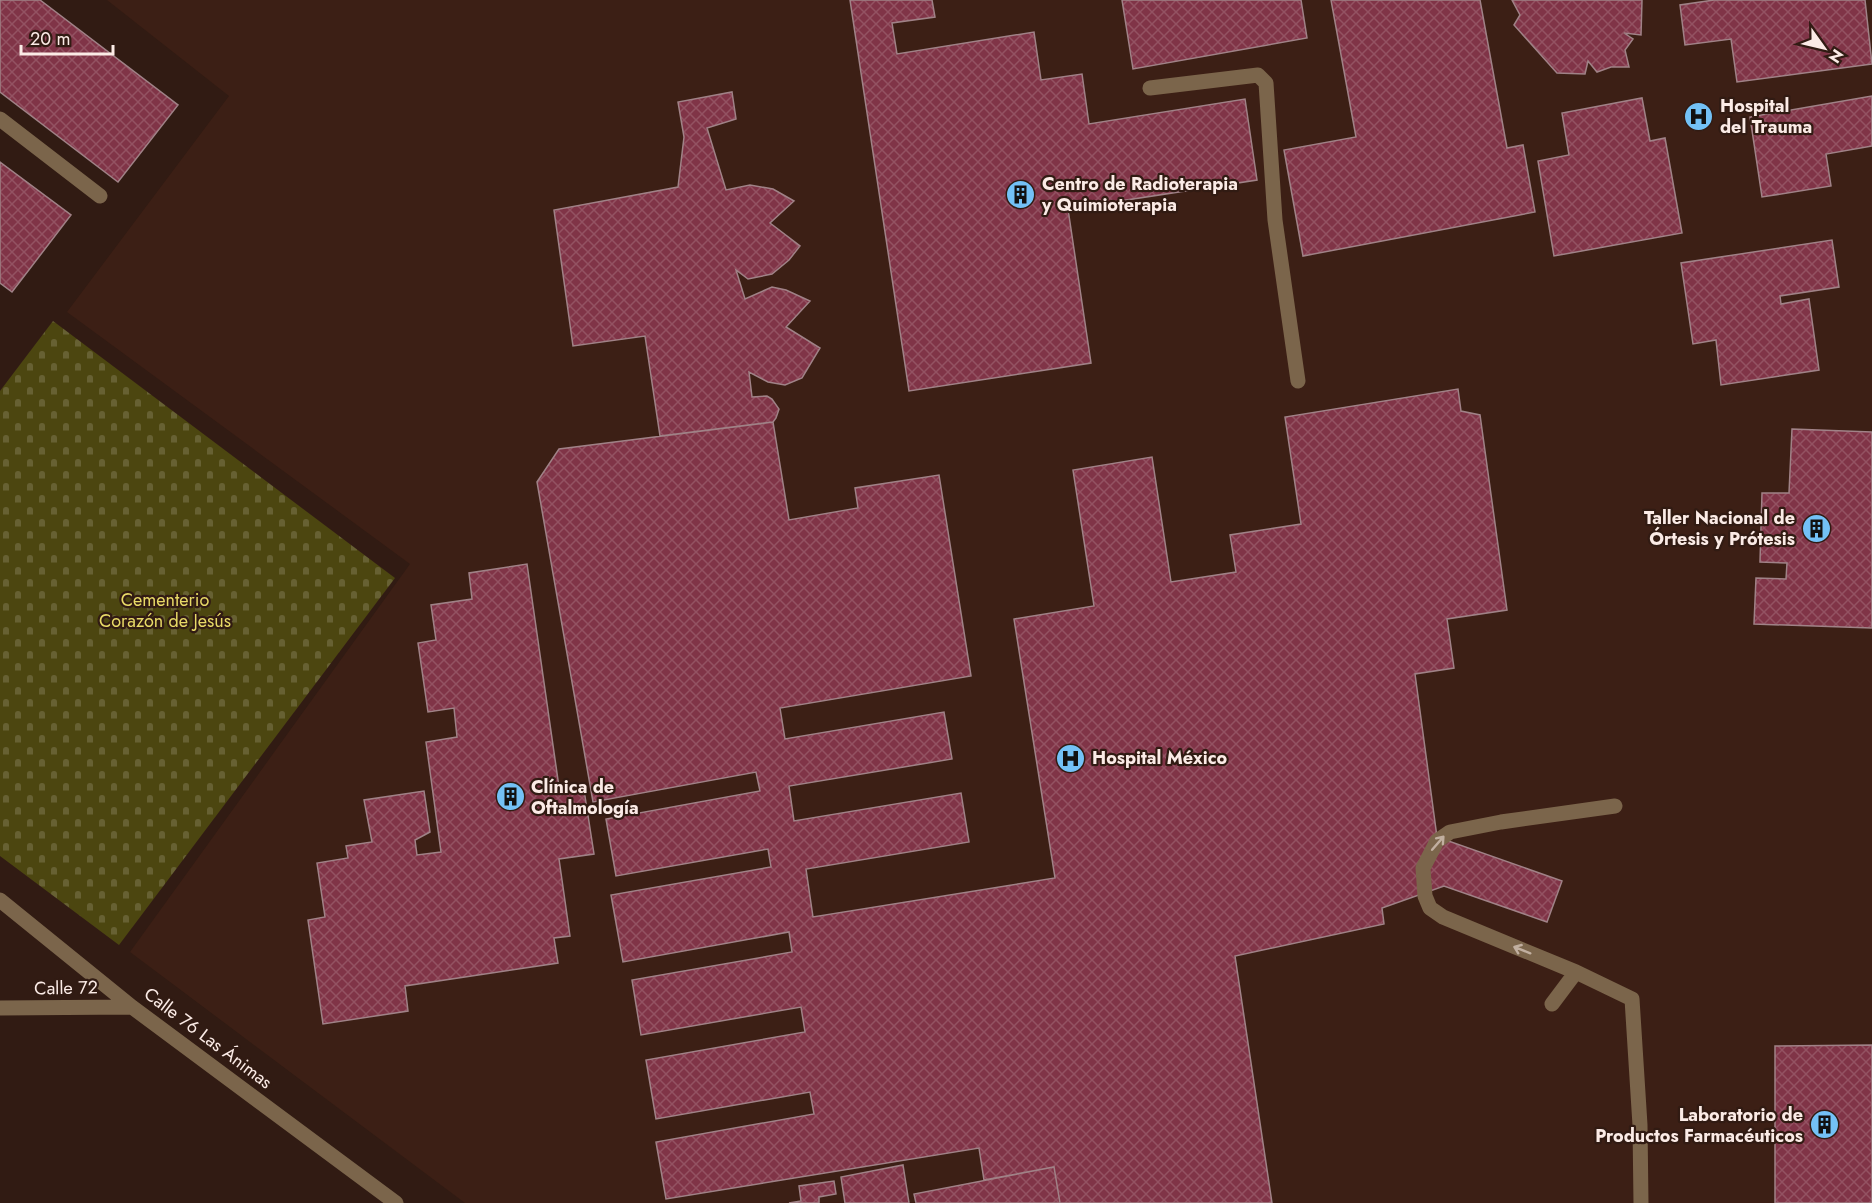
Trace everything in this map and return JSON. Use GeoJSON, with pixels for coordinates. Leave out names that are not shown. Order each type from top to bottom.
{"type":"FeatureCollection","features":[{"type":"Feature","properties":{"kind":"street"},"geometry":{"type":"LineString","coordinates":[[1150,88],[1258,75],[1266,83],[1275,220],[1298,381]]}},
{"type":"Feature","properties":{"kind":"street"},"geometry":{"type":"LineString","coordinates":[[0,119],[100,196]]}},
{"type":"Feature","properties":{"kind":"street"},"geometry":{"type":"LineString","coordinates":[[1615,806],[1501,822],[1450,832],[1437,841],[1423,868],[1425,896],[1430,908],[1443,917],[1576,972],[1632,999],[1640,1125],[1641,1203]]}},
{"type":"Feature","properties":{"kind":"street","name":"Calle 76 Las Ánimas"},"geometry":{"type":"LineString","coordinates":[[0,900],[132,1006],[396,1203]]}},
{"type":"Feature","properties":{"kind":"street"},"geometry":{"type":"LineString","coordinates":[[1552,1004],[1576,972]]}},
{"type":"Feature","properties":{"kind":"street","name":"Calle 72"},"geometry":{"type":"LineString","coordinates":[[0,1008],[132,1006]]}},
{"type":"Feature","properties":{"kind":"shaded area","name":"Hospital México"},"geometry":{"type":"Polygon","coordinates":[[[107,0],[1872,0],[1872,1203],[465,1203],[130,952],[410,564],[67,312],[229,96],[107,0]]]}},
{"type":"Feature","properties":{"kind":"green space","name":"Cementerio Corazón de Jesús"},"geometry":{"type":"Polygon","coordinates":[[[53,321],[395,578],[119,945],[0,856],[0,391],[53,321]]]}},
{"type":"Feature","properties":{"kind":"building"},"geometry":{"type":"Polygon","coordinates":[[[0,0],[40,0],[178,105],[118,182],[0,92],[0,0]]]}},
{"type":"Feature","properties":{"kind":"building","name":"Centro de Radioterapia y Quimioterapia"},"geometry":{"type":"Polygon","coordinates":[[[850,0],[932,0],[935,17],[892,23],[897,54],[1034,32],[1041,80],[1082,74],[1089,124],[1245,99],[1257,180],[1068,209],[1091,363],[909,391],[850,0]]]}},
{"type":"Feature","properties":{"kind":"building"},"geometry":{"type":"Polygon","coordinates":[[[1122,0],[1301,0],[1307,38],[1133,69],[1122,0]]]}},
{"type":"Feature","properties":{"kind":"building"},"geometry":{"type":"Polygon","coordinates":[[[1331,0],[1480,0],[1507,148],[1523,145],[1535,212],[1303,256],[1284,150],[1356,137],[1331,0]]]}},
{"type":"Feature","properties":{"kind":"building"},"geometry":{"type":"Polygon","coordinates":[[[1512,0],[1642,0],[1641,35],[1624,33],[1633,39],[1625,50],[1629,67],[1611,67],[1597,72],[1588,61],[1585,74],[1557,73],[1514,25],[1520,15],[1512,0]]]}},
{"type":"Feature","properties":{"kind":"building"},"geometry":{"type":"Polygon","coordinates":[[[1714,0],[1865,0],[1872,64],[1737,82],[1731,39],[1685,45],[1680,5],[1714,0]]]}},
{"type":"Feature","properties":{"kind":"building"},"geometry":{"type":"Polygon","coordinates":[[[732,92],[736,119],[707,128],[726,190],[750,185],[773,189],[794,201],[770,223],[800,246],[789,260],[772,274],[748,279],[736,270],[745,299],[772,287],[786,290],[810,301],[786,327],[820,348],[802,378],[785,385],[768,382],[749,372],[752,397],[767,396],[779,409],[773,422],[660,436],[645,336],[573,346],[554,210],[678,187],[684,137],[678,102],[732,92]]]}},
{"type":"Feature","properties":{"kind":"building"},"geometry":{"type":"Polygon","coordinates":[[[1872,96],[1872,146],[1826,154],[1831,186],[1762,197],[1750,117],[1872,96]]]}},
{"type":"Feature","properties":{"kind":"building"},"geometry":{"type":"Polygon","coordinates":[[[1642,98],[1650,141],[1665,138],[1682,233],[1554,256],[1538,161],[1569,155],[1562,113],[1642,98]]]}},
{"type":"Feature","properties":{"kind":"building"},"geometry":{"type":"Polygon","coordinates":[[[0,162],[71,215],[12,292],[0,283],[0,162]]]}},
{"type":"Feature","properties":{"kind":"building"},"geometry":{"type":"Polygon","coordinates":[[[1832,240],[1839,287],[1780,296],[1781,304],[1809,299],[1819,370],[1721,385],[1716,340],[1693,344],[1681,263],[1832,240]]]}},
{"type":"Feature","properties":{"kind":"building"},"geometry":{"type":"Polygon","coordinates":[[[1458,389],[1461,411],[1480,415],[1507,610],[1447,619],[1454,668],[1415,674],[1437,837],[1562,881],[1547,922],[1444,886],[1382,908],[1384,924],[1235,956],[1272,1203],[1060,1203],[1054,1167],[984,1180],[979,1148],[666,1199],[656,1142],[814,1114],[810,1092],[656,1119],[646,1060],[805,1032],[801,1007],[641,1035],[632,980],[792,952],[789,932],[623,962],[611,895],[771,867],[768,849],[616,876],[606,819],[760,791],[756,772],[593,802],[537,482],[559,449],[773,422],[789,520],[858,508],[855,488],[939,475],[971,676],[780,708],[785,739],[944,712],[952,759],[789,786],[794,821],[961,793],[969,842],[806,869],[813,917],[1055,878],[1014,619],[1094,606],[1073,470],[1152,457],[1171,582],[1236,572],[1230,535],[1301,524],[1285,417],[1458,389]]]}},
{"type":"Feature","properties":{"kind":"building","name":"Taller Nacional de Órtesis y Prótesis"},"geometry":{"type":"Polygon","coordinates":[[[1792,429],[1872,432],[1872,628],[1754,624],[1756,578],[1786,579],[1787,563],[1760,562],[1762,493],[1789,493],[1792,429]]]}},
{"type":"Feature","properties":{"kind":"building","name":"Clínica de Oftalmología"},"geometry":{"type":"Polygon","coordinates":[[[527,564],[560,794],[584,790],[594,854],[559,859],[570,936],[554,938],[558,963],[405,986],[408,1011],[323,1024],[308,920],[325,917],[317,863],[348,858],[346,846],[372,842],[364,800],[424,791],[430,832],[415,840],[417,855],[441,852],[426,742],[457,737],[454,708],[428,712],[418,643],[436,640],[431,605],[472,599],[469,573],[527,564]]]}},
{"type":"Feature","properties":{"kind":"building","name":"Laboratorio de Productos Farmacéuticos"},"geometry":{"type":"Polygon","coordinates":[[[1872,1045],[1872,1203],[1775,1203],[1775,1046],[1872,1045]]]}},
{"type":"Feature","properties":{"kind":"building"},"geometry":{"type":"Polygon","coordinates":[[[903,1165],[909,1203],[845,1203],[841,1177],[903,1165]]]}},
{"type":"Feature","properties":{"kind":"building"},"geometry":{"type":"Polygon","coordinates":[[[1054,1167],[1060,1203],[916,1203],[914,1194],[1054,1167]]]}},
{"type":"Feature","properties":{"kind":"building"},"geometry":{"type":"Polygon","coordinates":[[[834,1181],[836,1194],[819,1197],[819,1203],[789,1203],[801,1201],[799,1186],[834,1181]]]}},
{"type":"Feature","properties":{"kind":"place","name":"Hospital del Trauma"},"geometry":{"type":"Point","coordinates":[1699,116]}},
{"type":"Feature","properties":{"kind":"place","name":"Centro de Radioterapia y Quimioterapia"},"geometry":{"type":"Point","coordinates":[1021,194]}},
{"type":"Feature","properties":{"kind":"place","name":"Taller Nacional de Órtesis y Prótesis"},"geometry":{"type":"Point","coordinates":[1816,528]}},
{"type":"Feature","properties":{"kind":"place","name":"Hospital México"},"geometry":{"type":"Point","coordinates":[1071,758]}},
{"type":"Feature","properties":{"kind":"place","name":"Clínica de Oftalmología"},"geometry":{"type":"Point","coordinates":[510,797]}},
{"type":"Feature","properties":{"kind":"place","name":"Laboratorio de Productos Farmacéuticos"},"geometry":{"type":"Point","coordinates":[1824,1125]}}]}
